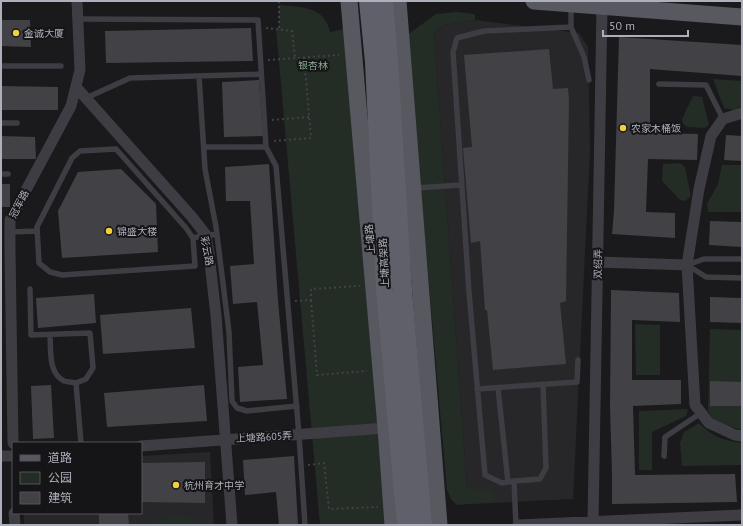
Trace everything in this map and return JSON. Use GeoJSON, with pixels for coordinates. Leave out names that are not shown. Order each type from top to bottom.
{"type":"FeatureCollection","features":[{"type":"Feature","properties":{"kind":"highway","name":"上塘高架路"},"geometry":{"type":"LineString","coordinates":[[368,1],[374,62],[385,290],[406,525]]}},
{"type":"Feature","properties":{"kind":"highway","name":"上塘高架路"},"geometry":{"type":"LineString","coordinates":[[384,1],[403,289],[423,525]]}},
{"type":"Feature","properties":{"kind":"main road","name":"上塘路"},"geometry":{"type":"LineString","coordinates":[[349,1],[393,525]]}},
{"type":"Feature","properties":{"kind":"main road"},"geometry":{"type":"LineString","coordinates":[[398,1],[439,525]]}},
{"type":"Feature","properties":{"kind":"main road"},"geometry":{"type":"LineString","coordinates":[[534,1],[742,17]]}},
{"type":"Feature","properties":{"kind":"street","name":"冠军路"},"geometry":{"type":"LineString","coordinates":[[13,442],[10,220],[71,106],[80,70],[77,1]]}},
{"type":"Feature","properties":{"kind":"street","name":"双绍弄"},"geometry":{"type":"LineString","coordinates":[[593,521],[602,7]]}},
{"type":"Feature","properties":{"kind":"street","name":"彩云路"},"geometry":{"type":"LineString","coordinates":[[76,87],[192,217],[211,234],[224,338],[225,439],[232,525]]}},
{"type":"Feature","properties":{"kind":"street"},"geometry":{"type":"LineString","coordinates":[[742,112],[723,119],[711,136],[687,265],[695,404],[709,423],[735,435],[742,436]]}},
{"type":"Feature","properties":{"kind":"street"},"geometry":{"type":"LineString","coordinates":[[598,262],[687,265]]}},
{"type":"Feature","properties":{"kind":"street","name":"上塘路605弄"},"geometry":{"type":"LineString","coordinates":[[142,446],[386,428]]}},
{"type":"Feature","properties":{"kind":"street"},"geometry":{"type":"LineString","coordinates":[[1,456],[12,456]]}},
{"type":"Feature","properties":{"kind":"street"},"geometry":{"type":"LineString","coordinates":[[14,514],[15,525]]}},
{"type":"Feature","properties":{"kind":"street"},"geometry":{"type":"LineString","coordinates":[[517,525],[742,515]]}},
{"type":"Feature","properties":{"kind":"lane"},"geometry":{"type":"LineString","coordinates":[[571,4],[571,27],[584,57],[589,80]]}},
{"type":"Feature","properties":{"kind":"lane"},"geometry":{"type":"LineString","coordinates":[[78,19],[258,20],[266,144],[276,166],[297,406],[305,525]]}},
{"type":"Feature","properties":{"kind":"lane"},"geometry":{"type":"LineString","coordinates":[[543,384],[546,468],[540,478],[502,483],[485,476],[461,185],[452,52],[457,38],[484,31],[571,27]]}},
{"type":"Feature","properties":{"kind":"lane"},"geometry":{"type":"LineString","coordinates":[[1,66],[61,66]]}},
{"type":"Feature","properties":{"kind":"lane"},"geometry":{"type":"LineString","coordinates":[[86,98],[130,78],[261,74]]}},
{"type":"Feature","properties":{"kind":"lane"},"geometry":{"type":"LineString","coordinates":[[193,238],[211,234],[199,76]]}},
{"type":"Feature","properties":{"kind":"lane"},"geometry":{"type":"LineString","coordinates":[[659,84],[706,85],[723,119]]}},
{"type":"Feature","properties":{"kind":"lane"},"geometry":{"type":"LineString","coordinates":[[1,123],[17,123]]}},
{"type":"Feature","properties":{"kind":"lane"},"geometry":{"type":"LineString","coordinates":[[204,148],[266,144]]}},
{"type":"Feature","properties":{"kind":"lane"},"geometry":{"type":"LineString","coordinates":[[116,149],[186,228],[193,238],[195,266],[62,275],[50,272],[39,263],[37,227],[72,158],[80,151],[116,149]]}},
{"type":"Feature","properties":{"kind":"lane"},"geometry":{"type":"LineString","coordinates":[[1,174],[8,174]]}},
{"type":"Feature","properties":{"kind":"lane"},"geometry":{"type":"LineString","coordinates":[[413,188],[461,185]]}},
{"type":"Feature","properties":{"kind":"lane"},"geometry":{"type":"LineString","coordinates":[[10,232],[37,230]]}},
{"type":"Feature","properties":{"kind":"lane"},"geometry":{"type":"LineString","coordinates":[[687,265],[704,259],[742,259]]}},
{"type":"Feature","properties":{"kind":"lane"},"geometry":{"type":"LineString","coordinates":[[687,265],[706,277],[742,278]]}},
{"type":"Feature","properties":{"kind":"lane"},"geometry":{"type":"LineString","coordinates":[[30,289],[31,335],[90,333],[93,368],[86,379],[76,383],[64,381],[56,375],[52,364],[50,335]]}},
{"type":"Feature","properties":{"kind":"lane"},"geometry":{"type":"LineString","coordinates":[[224,338],[232,401],[236,408],[247,411],[297,406]]}},
{"type":"Feature","properties":{"kind":"lane"},"geometry":{"type":"LineString","coordinates":[[477,389],[578,382],[578,360]]}},
{"type":"Feature","properties":{"kind":"lane"},"geometry":{"type":"LineString","coordinates":[[76,383],[81,442]]}},
{"type":"Feature","properties":{"kind":"lane"},"geometry":{"type":"LineString","coordinates":[[498,388],[517,525]]}},
{"type":"Feature","properties":{"kind":"lane"},"geometry":{"type":"LineString","coordinates":[[664,456],[665,437],[701,413]]}},
{"type":"Feature","properties":{"kind":"path"},"geometry":{"type":"LineString","coordinates":[[279,1],[279,30]]}},
{"type":"Feature","properties":{"kind":"path"},"geometry":{"type":"LineString","coordinates":[[258,27],[292,31],[296,58]]}},
{"type":"Feature","properties":{"kind":"path"},"geometry":{"type":"LineString","coordinates":[[261,61],[354,54]]}},
{"type":"Feature","properties":{"kind":"path"},"geometry":{"type":"LineString","coordinates":[[266,144],[311,138],[304,57]]}},
{"type":"Feature","properties":{"kind":"path"},"geometry":{"type":"LineString","coordinates":[[264,121],[309,117]]}},
{"type":"Feature","properties":{"kind":"path"},"geometry":{"type":"LineString","coordinates":[[374,285],[311,289],[317,375],[381,370]]}},
{"type":"Feature","properties":{"kind":"path"},"geometry":{"type":"LineString","coordinates":[[288,302],[311,300]]}},
{"type":"Feature","properties":{"kind":"path"},"geometry":{"type":"LineString","coordinates":[[301,466],[324,463],[329,510],[392,506]]}},
{"type":"Feature","properties":{"kind":"shaded area"},"geometry":{"type":"Polygon","coordinates":[[[475,20],[579,33],[588,47],[590,150],[573,499],[473,504],[467,488],[434,33],[445,25],[475,20]]]}},
{"type":"Feature","properties":{"kind":"shaded area","name":"杭州育才中学"},"geometry":{"type":"Polygon","coordinates":[[[210,452],[214,525],[24,525],[24,514],[142,514],[142,456],[210,452]]]}},
{"type":"Feature","properties":{"kind":"green space","name":"银杏林"},"geometry":{"type":"Polygon","coordinates":[[[279,5],[295,6],[317,13],[323,17],[330,32],[344,29],[386,525],[320,525],[276,28],[279,28],[279,5]]]}},
{"type":"Feature","properties":{"kind":"green space"},"geometry":{"type":"Polygon","coordinates":[[[457,12],[475,14],[475,20],[445,25],[434,33],[467,488],[493,490],[496,496],[493,502],[457,505],[451,499],[447,490],[407,35],[436,14],[457,12]]]}},
{"type":"Feature","properties":{"kind":"green space"},"geometry":{"type":"Polygon","coordinates":[[[713,79],[742,81],[741,107],[734,110],[724,108],[713,79]]]}},
{"type":"Feature","properties":{"kind":"green space"},"geometry":{"type":"Polygon","coordinates":[[[693,96],[702,97],[709,125],[704,128],[688,127],[683,124],[682,119],[693,96]]]}},
{"type":"Feature","properties":{"kind":"green space"},"geometry":{"type":"Polygon","coordinates":[[[680,163],[685,167],[691,196],[685,201],[680,200],[662,181],[663,164],[680,163]]]}},
{"type":"Feature","properties":{"kind":"green space"},"geometry":{"type":"Polygon","coordinates":[[[722,165],[742,165],[742,212],[708,212],[707,204],[718,184],[722,165]]]}},
{"type":"Feature","properties":{"kind":"green space"},"geometry":{"type":"Polygon","coordinates":[[[635,324],[660,325],[660,375],[636,375],[635,324]]]}},
{"type":"Feature","properties":{"kind":"green space"},"geometry":{"type":"Polygon","coordinates":[[[710,329],[742,330],[742,430],[722,424],[713,419],[708,411],[710,329]]]}},
{"type":"Feature","properties":{"kind":"green space"},"geometry":{"type":"Polygon","coordinates":[[[688,409],[686,416],[652,432],[652,470],[639,470],[639,411],[688,409]]]}},
{"type":"Feature","properties":{"kind":"green space"},"geometry":{"type":"Polygon","coordinates":[[[699,423],[713,435],[729,441],[742,443],[742,465],[682,466],[680,443],[684,432],[699,423]]]}},
{"type":"Feature","properties":{"kind":"green space"},"geometry":{"type":"Polygon","coordinates":[[[175,516],[188,518],[199,525],[154,525],[160,520],[175,516]]]}},
{"type":"Feature","properties":{"kind":"building","name":"金诚大厦"},"geometry":{"type":"Polygon","coordinates":[[[1,20],[30,20],[31,47],[1,46],[1,20]]]}},
{"type":"Feature","properties":{"kind":"building"},"geometry":{"type":"Polygon","coordinates":[[[251,28],[253,61],[106,63],[105,31],[251,28]]]}},
{"type":"Feature","properties":{"kind":"building"},"geometry":{"type":"Polygon","coordinates":[[[619,37],[742,45],[742,76],[650,69],[650,133],[698,134],[697,160],[648,159],[646,212],[675,213],[675,238],[612,234],[619,37]]]}},
{"type":"Feature","properties":{"kind":"building"},"geometry":{"type":"Polygon","coordinates":[[[549,49],[553,89],[568,88],[569,100],[566,301],[560,303],[566,364],[493,370],[487,310],[485,310],[480,241],[471,243],[463,148],[472,147],[464,55],[549,49]]]}},
{"type":"Feature","properties":{"kind":"building"},"geometry":{"type":"Polygon","coordinates":[[[259,80],[263,136],[224,137],[222,82],[259,80]]]}},
{"type":"Feature","properties":{"kind":"building"},"geometry":{"type":"Polygon","coordinates":[[[1,86],[58,87],[58,110],[1,110],[1,86]]]}},
{"type":"Feature","properties":{"kind":"building"},"geometry":{"type":"Polygon","coordinates":[[[726,135],[742,136],[742,161],[724,160],[726,135]]]}},
{"type":"Feature","properties":{"kind":"building"},"geometry":{"type":"Polygon","coordinates":[[[1,136],[35,137],[36,159],[1,159],[1,136]]]}},
{"type":"Feature","properties":{"kind":"building"},"geometry":{"type":"Polygon","coordinates":[[[269,164],[278,301],[287,399],[240,402],[238,367],[263,365],[257,302],[233,304],[230,266],[254,264],[250,201],[226,201],[225,167],[269,164]]]}},
{"type":"Feature","properties":{"kind":"building","name":"锦盛大楼"},"geometry":{"type":"Polygon","coordinates":[[[121,169],[156,204],[158,252],[62,258],[58,211],[78,172],[121,169]]]}},
{"type":"Feature","properties":{"kind":"building"},"geometry":{"type":"Polygon","coordinates":[[[1,184],[10,184],[10,207],[1,207],[1,184]]]}},
{"type":"Feature","properties":{"kind":"building"},"geometry":{"type":"Polygon","coordinates":[[[710,221],[742,222],[742,247],[709,245],[710,221]]]}},
{"type":"Feature","properties":{"kind":"building"},"geometry":{"type":"Polygon","coordinates":[[[611,290],[679,293],[680,322],[632,320],[632,380],[681,380],[681,404],[633,406],[635,475],[735,474],[737,502],[612,504],[610,407],[611,290]]]}},
{"type":"Feature","properties":{"kind":"building"},"geometry":{"type":"Polygon","coordinates":[[[94,294],[96,323],[38,328],[36,298],[94,294]]]}},
{"type":"Feature","properties":{"kind":"building"},"geometry":{"type":"Polygon","coordinates":[[[710,297],[742,298],[742,323],[710,322],[710,297]]]}},
{"type":"Feature","properties":{"kind":"building"},"geometry":{"type":"Polygon","coordinates":[[[191,308],[195,348],[103,354],[100,315],[191,308]]]}},
{"type":"Feature","properties":{"kind":"building"},"geometry":{"type":"Polygon","coordinates":[[[710,381],[742,382],[742,406],[710,406],[710,381]]]}},
{"type":"Feature","properties":{"kind":"building"},"geometry":{"type":"Polygon","coordinates":[[[51,385],[54,438],[33,439],[31,386],[51,385]]]}},
{"type":"Feature","properties":{"kind":"building"},"geometry":{"type":"Polygon","coordinates":[[[204,385],[207,421],[107,427],[104,393],[204,385]]]}},
{"type":"Feature","properties":{"kind":"building"},"geometry":{"type":"Polygon","coordinates":[[[294,456],[298,525],[279,525],[276,492],[245,495],[243,460],[294,456]]]}},
{"type":"Feature","properties":{"kind":"building"},"geometry":{"type":"Polygon","coordinates":[[[205,462],[205,503],[142,502],[142,463],[205,462]]]}},
{"type":"Feature","properties":{"kind":"building"},"geometry":{"type":"Polygon","coordinates":[[[99,514],[128,514],[129,525],[99,525],[99,514]]]}},
{"type":"Feature","properties":{"kind":"place","name":"金诚大厦"},"geometry":{"type":"Point","coordinates":[16,33]}},
{"type":"Feature","properties":{"kind":"place","name":"农家木桶饭"},"geometry":{"type":"Point","coordinates":[623,128]}},
{"type":"Feature","properties":{"kind":"place","name":"锦盛大楼"},"geometry":{"type":"Point","coordinates":[109,231]}},
{"type":"Feature","properties":{"kind":"place","name":"杭州育才中学"},"geometry":{"type":"Point","coordinates":[176,485]}}]}
